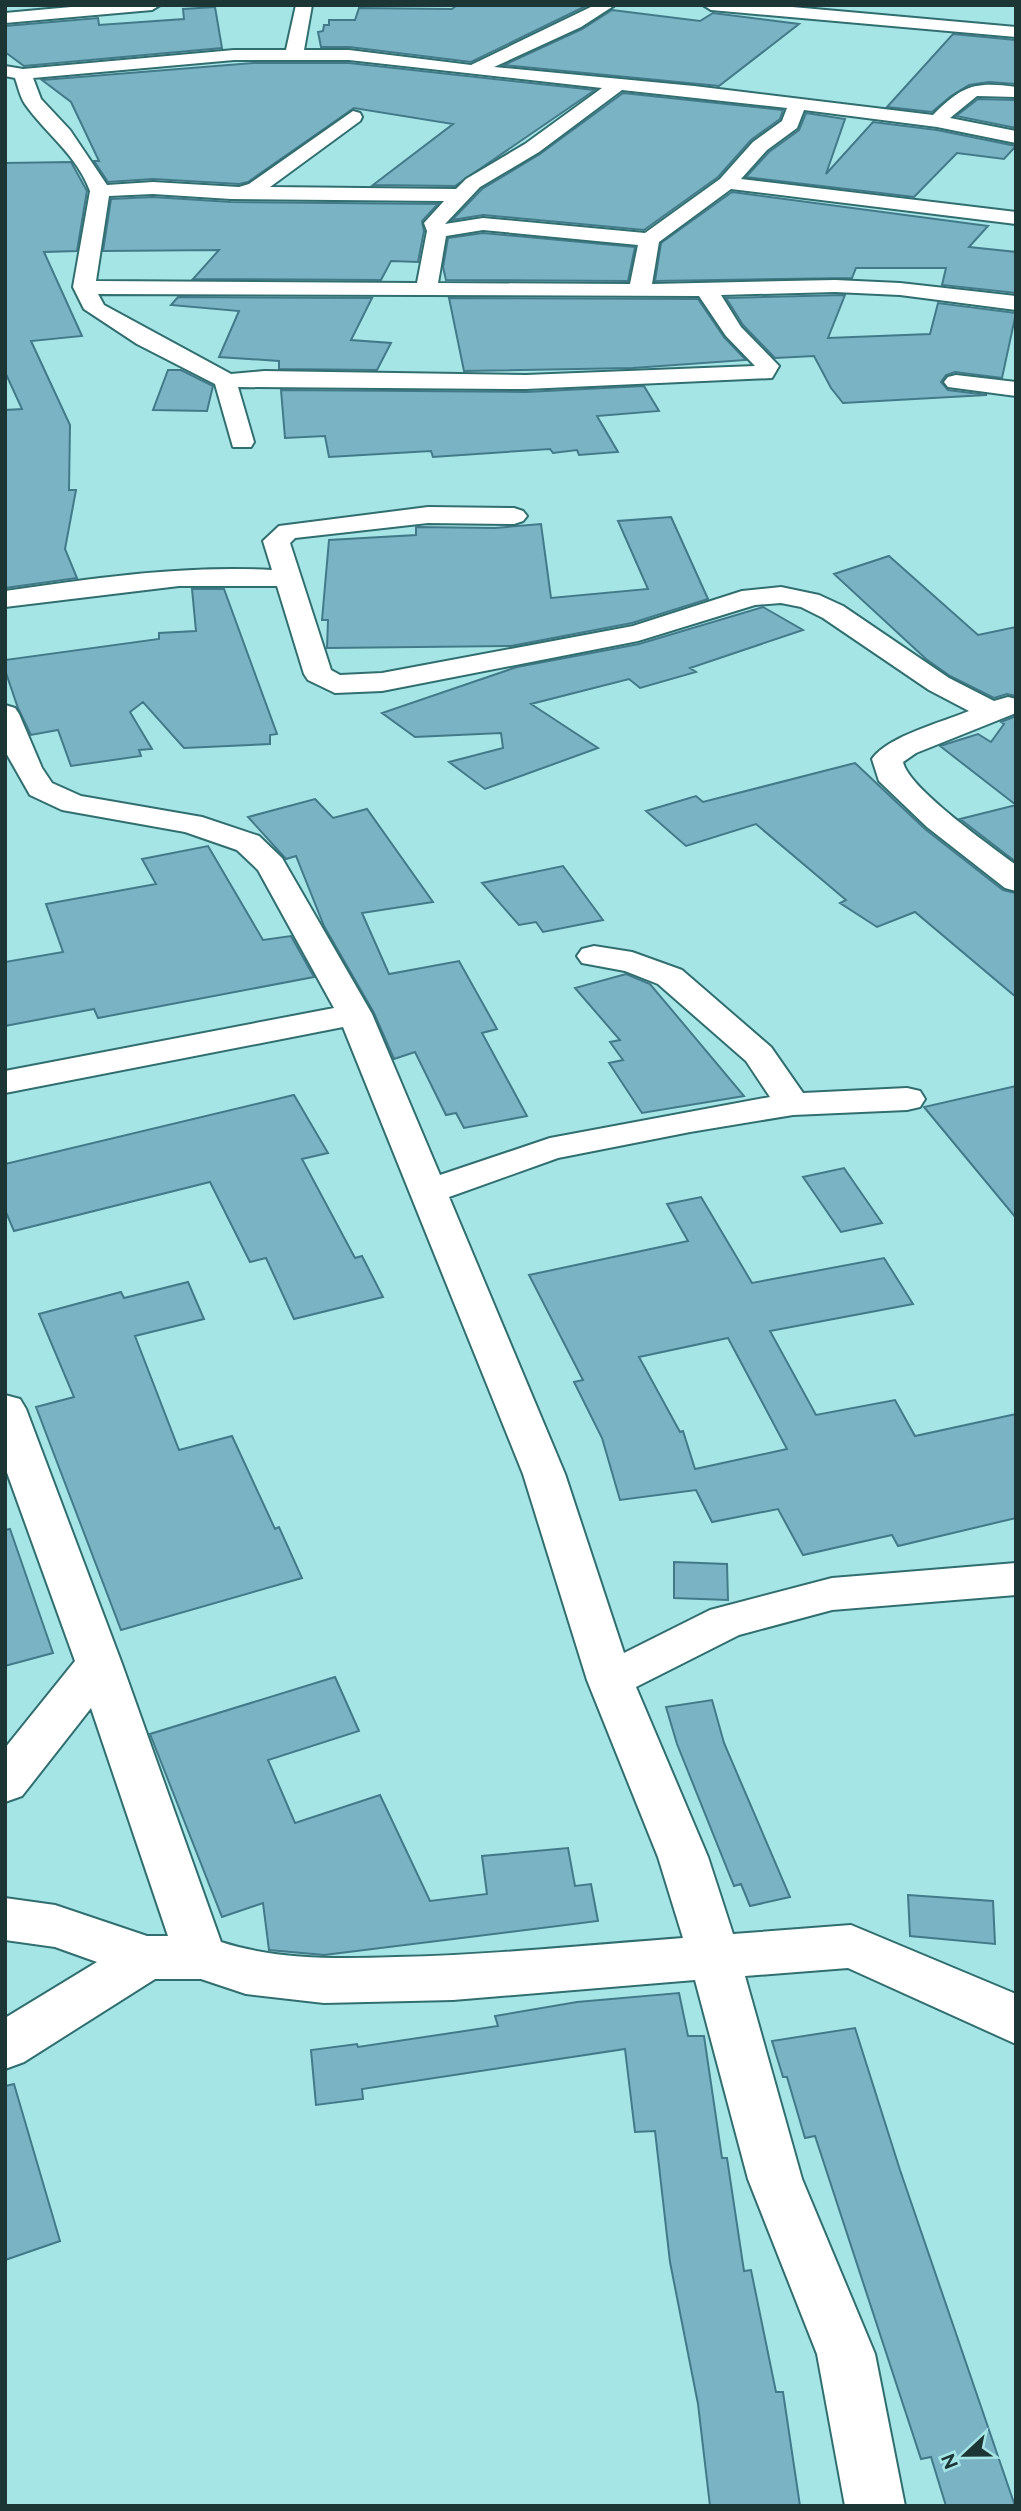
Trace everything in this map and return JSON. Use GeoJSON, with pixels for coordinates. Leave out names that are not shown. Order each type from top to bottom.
{"type":"FeatureCollection","features":[{"type":"Feature","properties":{"kind":"street"},"geometry":{"type":"LineString","coordinates":[[5,18],[29,11],[152,5]]}},
{"type":"Feature","properties":{"kind":"street"},"geometry":{"type":"LineString","coordinates":[[294,54],[304,5]]}},
{"type":"Feature","properties":{"kind":"street"},"geometry":{"type":"LineString","coordinates":[[474,71],[495,58],[570,26],[607,5]]}},
{"type":"Feature","properties":{"kind":"street"},"geometry":{"type":"LineString","coordinates":[[713,5],[1016,32]]}},
{"type":"Feature","properties":{"kind":"street"},"geometry":{"type":"LineString","coordinates":[[708,290],[714,306],[752,352],[768,366],[764,373],[526,382],[264,378],[227,382],[145,340],[95,309],[84,287],[100,191],[95,178],[63,134],[32,101],[14,72],[234,55],[349,55],[474,71],[620,83],[937,121],[1016,137]]}},
{"type":"Feature","properties":{"kind":"street"},"geometry":{"type":"LineString","coordinates":[[426,290],[437,232],[434,223],[473,183],[532,148],[620,83]]}},
{"type":"Feature","properties":{"kind":"street"},"geometry":{"type":"LineString","coordinates":[[937,121],[970,89],[989,88],[1016,92]]}},
{"type":"Feature","properties":{"kind":"street"},"geometry":{"type":"LineString","coordinates":[[437,232],[483,224],[649,240],[727,183],[760,146],[790,124],[797,105]]}},
{"type":"Feature","properties":{"kind":"street"},"geometry":{"type":"LineString","coordinates":[[244,192],[267,181],[353,117]]}},
{"type":"Feature","properties":{"kind":"street"},"geometry":{"type":"LineString","coordinates":[[727,183],[1016,218]]}},
{"type":"Feature","properties":{"kind":"street"},"geometry":{"type":"LineString","coordinates":[[100,191],[153,188],[461,195]]}},
{"type":"Feature","properties":{"kind":"street"},"geometry":{"type":"LineString","coordinates":[[640,291],[649,240]]}},
{"type":"Feature","properties":{"kind":"street"},"geometry":{"type":"LineString","coordinates":[[84,287],[640,291],[835,286],[900,289],[1016,303]]}},
{"type":"Feature","properties":{"kind":"street"},"geometry":{"type":"LineString","coordinates":[[227,382],[226,389],[242,442]]}},
{"type":"Feature","properties":{"kind":"street"},"geometry":{"type":"LineString","coordinates":[[956,382],[1016,388]]}},
{"type":"Feature","properties":{"kind":"street"},"geometry":{"type":"LineString","coordinates":[[514,516],[428,515],[288,531],[276,541],[318,674],[335,684],[382,682],[638,633],[752,597],[781,595],[809,601],[833,612],[939,684],[1004,708]]}},
{"type":"Feature","properties":{"kind":"street"},"geometry":{"type":"LineString","coordinates":[[5,599],[137,580],[224,574],[286,579]]}},
{"type":"Feature","properties":{"kind":"street"},"geometry":{"type":"LineString","coordinates":[[1004,708],[906,747],[887,760],[890,775],[928,811],[1016,881]]}},
{"type":"Feature","properties":{"kind":"street"},"geometry":{"type":"LineString","coordinates":[[5,713],[27,768],[41,789],[73,804],[191,824],[247,843],[271,864],[355,1014],[544,1474],[610,1680],[683,1857],[715,1958],[775,2179],[846,2354],[875,2506]]}},
{"type":"Feature","properties":{"kind":"street"},"geometry":{"type":"LineString","coordinates":[[594,957],[632,962],[670,977],[759,1054],[793,1104]]}},
{"type":"Feature","properties":{"kind":"street"},"geometry":{"type":"LineString","coordinates":[[5,1082],[355,1014]]}},
{"type":"Feature","properties":{"kind":"street"},"geometry":{"type":"LineString","coordinates":[[429,1191],[550,1149],[793,1104],[907,1099]]}},
{"type":"Feature","properties":{"kind":"street"},"geometry":{"type":"LineString","coordinates":[[8,1421],[99,1664],[201,1957]]}},
{"type":"Feature","properties":{"kind":"street"},"geometry":{"type":"LineString","coordinates":[[610,1680],[726,1622],[832,1594],[1016,1580]]}},
{"type":"Feature","properties":{"kind":"street"},"geometry":{"type":"LineString","coordinates":[[5,1783],[99,1664]]}},
{"type":"Feature","properties":{"kind":"street"},"geometry":{"type":"LineString","coordinates":[[5,1919],[55,1926],[147,1958],[201,1957],[246,1972],[324,1981],[453,1978],[851,1946],[1007,2014],[1016,2022]]}},
{"type":"Feature","properties":{"kind":"street"},"geometry":{"type":"LineString","coordinates":[[5,2046],[147,1958]]}},
{"type":"Feature","properties":{"kind":"building"},"geometry":{"type":"Polygon","coordinates":[[[457,5],[586,6],[471,62],[349,47],[321,47],[318,32],[323,31],[324,25],[329,25],[329,20],[355,20],[359,8],[452,9],[457,5]]]}},
{"type":"Feature","properties":{"kind":"building"},"geometry":{"type":"Polygon","coordinates":[[[215,7],[222,48],[24,66],[5,52],[5,26],[98,18],[99,25],[184,19],[183,9],[215,7]]]}},
{"type":"Feature","properties":{"kind":"building"},"geometry":{"type":"Polygon","coordinates":[[[612,10],[700,21],[713,13],[799,24],[719,86],[504,65],[582,29],[612,10]]]}},
{"type":"Feature","properties":{"kind":"building"},"geometry":{"type":"Polygon","coordinates":[[[953,34],[1016,40],[1016,84],[989,82],[969,85],[932,112],[887,107],[953,34]]]}},
{"type":"Feature","properties":{"kind":"building"},"geometry":{"type":"Polygon","coordinates":[[[253,63],[349,63],[595,90],[455,186],[373,185],[453,124],[354,108],[248,182],[239,184],[153,179],[108,182],[94,161],[99,161],[71,102],[42,80],[253,63]]]}},
{"type":"Feature","properties":{"kind":"building"},"geometry":{"type":"Polygon","coordinates":[[[623,93],[783,110],[780,119],[751,140],[718,177],[644,230],[483,215],[452,220],[482,189],[540,154],[623,93]]]}},
{"type":"Feature","properties":{"kind":"building"},"geometry":{"type":"Polygon","coordinates":[[[978,99],[1016,100],[1016,128],[956,116],[978,99]]]}},
{"type":"Feature","properties":{"kind":"building"},"geometry":{"type":"Polygon","coordinates":[[[806,113],[845,119],[826,174],[873,122],[937,130],[1016,146],[1004,159],[957,153],[914,197],[746,177],[769,152],[799,130],[806,113]]]}},
{"type":"Feature","properties":{"kind":"building"},"geometry":{"type":"Polygon","coordinates":[[[71,162],[87,191],[77,251],[44,252],[82,336],[31,341],[70,425],[69,490],[76,490],[65,549],[77,578],[5,588],[5,410],[22,409],[5,372],[5,163],[71,162]]]}},
{"type":"Feature","properties":{"kind":"building"},"geometry":{"type":"Polygon","coordinates":[[[732,192],[988,226],[969,247],[1016,252],[1016,293],[942,285],[946,268],[856,268],[852,278],[655,281],[661,243],[732,192]]]}},
{"type":"Feature","properties":{"kind":"building"},"geometry":{"type":"Polygon","coordinates":[[[153,197],[231,202],[438,204],[422,221],[424,231],[418,262],[391,261],[381,280],[193,279],[219,250],[103,251],[111,199],[153,197]]]}},
{"type":"Feature","properties":{"kind":"building"},"geometry":{"type":"Polygon","coordinates":[[[483,233],[635,247],[628,281],[446,280],[443,267],[448,238],[483,233]]]}},
{"type":"Feature","properties":{"kind":"building"},"geometry":{"type":"Polygon","coordinates":[[[845,295],[828,338],[930,334],[938,303],[1016,313],[1002,378],[955,372],[946,375],[941,382],[948,390],[987,395],[843,403],[831,388],[814,356],[775,358],[743,325],[726,298],[845,295]]]}},
{"type":"Feature","properties":{"kind":"building"},"geometry":{"type":"Polygon","coordinates":[[[178,297],[372,298],[351,340],[391,343],[377,370],[279,369],[279,361],[219,357],[239,311],[171,305],[178,297]]]}},
{"type":"Feature","properties":{"kind":"building"},"geometry":{"type":"Polygon","coordinates":[[[449,298],[698,299],[724,337],[746,360],[633,368],[464,371],[449,298]]]}},
{"type":"Feature","properties":{"kind":"building"},"geometry":{"type":"Polygon","coordinates":[[[168,370],[181,370],[213,386],[207,411],[153,410],[168,370]]]}},
{"type":"Feature","properties":{"kind":"building"},"geometry":{"type":"Polygon","coordinates":[[[644,386],[659,411],[597,416],[618,452],[579,455],[577,450],[553,453],[550,449],[433,457],[431,451],[329,457],[325,436],[285,438],[281,390],[526,392],[644,386]]]}},
{"type":"Feature","properties":{"kind":"building"},"geometry":{"type":"Polygon","coordinates":[[[671,517],[708,599],[632,623],[511,646],[327,648],[328,620],[322,620],[329,540],[416,535],[416,527],[495,528],[541,524],[551,598],[648,589],[618,521],[671,517]]]}},
{"type":"Feature","properties":{"kind":"building"},"geometry":{"type":"Polygon","coordinates":[[[889,556],[978,635],[1016,627],[1016,696],[1007,694],[994,698],[950,676],[926,659],[834,574],[889,556]]]}},
{"type":"Feature","properties":{"kind":"building"},"geometry":{"type":"Polygon","coordinates":[[[192,589],[224,589],[277,734],[270,735],[270,744],[184,748],[143,702],[130,712],[152,749],[139,750],[141,756],[71,766],[58,730],[31,735],[18,708],[5,670],[5,660],[159,639],[159,633],[196,631],[192,589]]]}},
{"type":"Feature","properties":{"kind":"building"},"geometry":{"type":"Polygon","coordinates":[[[763,607],[803,630],[690,668],[696,672],[640,688],[629,679],[531,704],[598,748],[485,789],[449,762],[503,748],[501,733],[415,737],[382,713],[517,667],[639,644],[763,607]]]}},
{"type":"Feature","properties":{"kind":"building"},"geometry":{"type":"Polygon","coordinates":[[[1016,716],[1016,805],[940,746],[978,734],[991,742],[1004,724],[1001,722],[1016,716]]]}},
{"type":"Feature","properties":{"kind":"building"},"geometry":{"type":"Polygon","coordinates":[[[855,763],[925,829],[1003,890],[1016,893],[1016,997],[915,912],[877,927],[840,903],[846,900],[756,824],[686,846],[646,811],[696,796],[703,802],[855,763]]]}},
{"type":"Feature","properties":{"kind":"building"},"geometry":{"type":"Polygon","coordinates":[[[315,799],[333,818],[367,809],[433,902],[362,913],[389,974],[459,961],[497,1029],[482,1033],[527,1116],[464,1128],[456,1113],[446,1115],[415,1052],[394,1059],[374,1013],[324,926],[296,856],[286,859],[248,817],[315,799]]]}},
{"type":"Feature","properties":{"kind":"building"},"geometry":{"type":"Polygon","coordinates":[[[1016,805],[1016,862],[960,819],[1016,805]]]}},
{"type":"Feature","properties":{"kind":"building"},"geometry":{"type":"Polygon","coordinates":[[[208,846],[263,940],[291,936],[314,977],[98,1018],[94,1009],[5,1026],[5,962],[63,952],[46,904],[156,884],[142,859],[208,846]]]}},
{"type":"Feature","properties":{"kind":"building"},"geometry":{"type":"Polygon","coordinates":[[[563,866],[603,920],[543,932],[536,922],[519,925],[482,883],[563,866]]]}},
{"type":"Feature","properties":{"kind":"building"},"geometry":{"type":"Polygon","coordinates":[[[626,974],[650,984],[744,1096],[642,1113],[609,1063],[623,1060],[610,1042],[620,1040],[575,988],[626,974]]]}},
{"type":"Feature","properties":{"kind":"building"},"geometry":{"type":"Polygon","coordinates":[[[1016,1086],[1016,1218],[924,1107],[1016,1086]]]}},
{"type":"Feature","properties":{"kind":"building"},"geometry":{"type":"Polygon","coordinates":[[[294,1095],[328,1153],[302,1159],[355,1258],[362,1256],[383,1297],[294,1319],[266,1258],[250,1262],[210,1182],[14,1231],[5,1210],[5,1164],[294,1095]]]}},
{"type":"Feature","properties":{"kind":"building"},"geometry":{"type":"Polygon","coordinates":[[[844,1168],[882,1223],[841,1232],[803,1177],[844,1168]]]}},
{"type":"Feature","properties":{"kind":"building"},"geometry":{"type":"Polygon","coordinates":[[[701,1197],[752,1283],[884,1258],[913,1304],[770,1331],[816,1415],[895,1400],[915,1436],[1016,1414],[1016,1518],[898,1546],[892,1535],[803,1555],[778,1509],[712,1522],[696,1490],[620,1500],[602,1438],[574,1382],[583,1380],[529,1275],[688,1241],[667,1204],[701,1197]],[[728,1338],[639,1357],[680,1432],[683,1431],[695,1469],[787,1449],[728,1338]]]}},
{"type":"Feature","properties":{"kind":"building"},"geometry":{"type":"Polygon","coordinates":[[[188,1282],[204,1319],[135,1336],[179,1450],[232,1436],[275,1529],[279,1527],[302,1578],[121,1630],[36,1407],[74,1397],[39,1314],[121,1292],[124,1298],[188,1282]]]}},
{"type":"Feature","properties":{"kind":"building"},"geometry":{"type":"Polygon","coordinates":[[[10,1529],[53,1653],[5,1666],[5,1530],[10,1529]]]}},
{"type":"Feature","properties":{"kind":"building"},"geometry":{"type":"Polygon","coordinates":[[[674,1562],[727,1564],[728,1600],[674,1598],[674,1562]]]}},
{"type":"Feature","properties":{"kind":"building"},"geometry":{"type":"Polygon","coordinates":[[[335,1677],[359,1731],[268,1760],[295,1823],[380,1795],[430,1901],[487,1894],[482,1856],[568,1848],[575,1886],[591,1884],[598,1921],[324,1955],[269,1950],[263,1903],[222,1917],[150,1734],[335,1677]]]}},
{"type":"Feature","properties":{"kind":"building"},"geometry":{"type":"Polygon","coordinates":[[[712,1700],[724,1743],[790,1897],[750,1906],[741,1884],[734,1886],[677,1744],[666,1707],[712,1700]]]}},
{"type":"Feature","properties":{"kind":"building"},"geometry":{"type":"Polygon","coordinates":[[[908,1895],[993,1901],[995,1944],[910,1936],[908,1895]]]}},
{"type":"Feature","properties":{"kind":"building"},"geometry":{"type":"Polygon","coordinates":[[[679,1993],[688,2036],[704,2036],[722,2158],[727,2158],[744,2271],[751,2270],[776,2392],[783,2392],[800,2506],[710,2506],[698,2404],[670,2262],[655,2131],[635,2132],[625,2049],[362,2089],[363,2099],[316,2105],[311,2050],[357,2044],[358,2047],[498,2026],[495,2016],[577,2002],[679,1993]]]}},
{"type":"Feature","properties":{"kind":"building"},"geometry":{"type":"Polygon","coordinates":[[[855,2028],[900,2170],[1015,2506],[946,2506],[931,2457],[921,2459],[815,2136],[805,2138],[787,2077],[783,2077],[772,2041],[855,2028]]]}},
{"type":"Feature","properties":{"kind":"building"},"geometry":{"type":"Polygon","coordinates":[[[14,2084],[60,2241],[5,2260],[5,2086],[14,2084]]]}}]}
